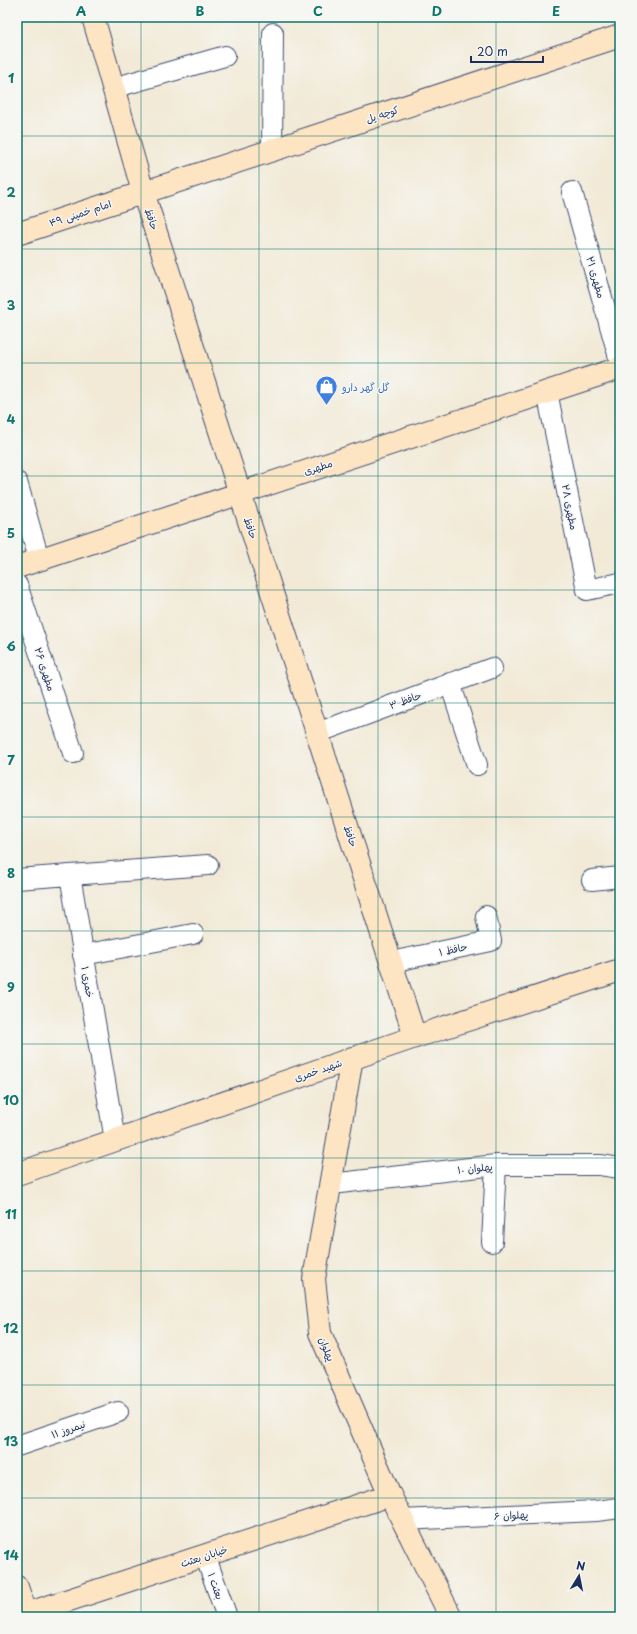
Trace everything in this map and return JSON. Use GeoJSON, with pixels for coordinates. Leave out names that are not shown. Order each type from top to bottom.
{"type":"FeatureCollection","features":[{"type":"Feature","properties":{"kind":"street","name":"حافظ"},"geometry":{"type":"LineString","coordinates":[[92,17],[143,192],[415,1037]]}},
{"type":"Feature","properties":{"kind":"street"},"geometry":{"type":"LineString","coordinates":[[272,150],[273,33]]}},
{"type":"Feature","properties":{"kind":"street","name":"کوچه یل"},"geometry":{"type":"LineString","coordinates":[[143,192],[620,36]]}},
{"type":"Feature","properties":{"kind":"street"},"geometry":{"type":"LineString","coordinates":[[113,88],[224,56]]}},
{"type":"Feature","properties":{"kind":"street","name":"امام خمینی ۴۹"},"geometry":{"type":"LineString","coordinates":[[17,234],[143,192]]}},
{"type":"Feature","properties":{"kind":"street","name":"مطهری ۲۱"},"geometry":{"type":"LineString","coordinates":[[572,192],[620,362]]}},
{"type":"Feature","properties":{"kind":"street","name":"مطهری"},"geometry":{"type":"LineString","coordinates":[[17,567],[620,368]]}},
{"type":"Feature","properties":{"kind":"street","name":"مطهری ۲۸"},"geometry":{"type":"LineString","coordinates":[[547,392],[587,590],[620,583]]}},
{"type":"Feature","properties":{"kind":"street"},"geometry":{"type":"LineString","coordinates":[[17,482],[38,559]]}},
{"type":"Feature","properties":{"kind":"street","name":"مطهری ۲۶"},"geometry":{"type":"LineString","coordinates":[[17,585],[73,753]]}},
{"type":"Feature","properties":{"kind":"street","name":"حافظ ۳"},"geometry":{"type":"LineString","coordinates":[[318,733],[492,668]]}},
{"type":"Feature","properties":{"kind":"street"},"geometry":{"type":"LineString","coordinates":[[450,683],[477,765]]}},
{"type":"Feature","properties":{"kind":"street"},"geometry":{"type":"LineString","coordinates":[[17,879],[208,864]]}},
{"type":"Feature","properties":{"kind":"street","name":"خمری ۱"},"geometry":{"type":"LineString","coordinates":[[70,875],[115,1140]]}},
{"type":"Feature","properties":{"kind":"street"},"geometry":{"type":"LineString","coordinates":[[592,880],[620,877]]}},
{"type":"Feature","properties":{"kind":"street","name":"حافظ ۱"},"geometry":{"type":"LineString","coordinates":[[391,962],[491,941],[486,916]]}},
{"type":"Feature","properties":{"kind":"street"},"geometry":{"type":"LineString","coordinates":[[83,955],[194,934]]}},
{"type":"Feature","properties":{"kind":"street","name":"شهید خمری"},"geometry":{"type":"LineString","coordinates":[[17,1174],[352,1058],[620,970]]}},
{"type":"Feature","properties":{"kind":"street","name":"پهلوان"},"geometry":{"type":"LineString","coordinates":[[352,1058],[314,1279],[320,1333],[390,1495],[451,1617]]}},
{"type":"Feature","properties":{"kind":"street"},"geometry":{"type":"LineString","coordinates":[[492,1242],[496,1165]]}},
{"type":"Feature","properties":{"kind":"street","name":"پهلوان ۱۰"},"geometry":{"type":"LineString","coordinates":[[330,1184],[496,1165],[600,1165],[620,1168]]}},
{"type":"Feature","properties":{"kind":"street","name":"نیمروز ۱۱"},"geometry":{"type":"LineString","coordinates":[[17,1446],[118,1412]]}},
{"type":"Feature","properties":{"kind":"street","name":"خیابان بعثت"},"geometry":{"type":"LineString","coordinates":[[23,1616],[390,1495]]}},
{"type":"Feature","properties":{"kind":"street","name":"پهلوان ۶"},"geometry":{"type":"LineString","coordinates":[[402,1520],[596,1511],[620,1508]]}},
{"type":"Feature","properties":{"kind":"street","name":"بعثت ۱"},"geometry":{"type":"LineString","coordinates":[[205,1555],[226,1617]]}},
{"type":"Feature","properties":{"kind":"street"},"geometry":{"type":"LineString","coordinates":[[17,1587],[23,1616]]}},
{"type":"Feature","properties":{"kind":"place","name":"گل گهر دارو"},"geometry":{"type":"Point","coordinates":[326,406]}}]}
